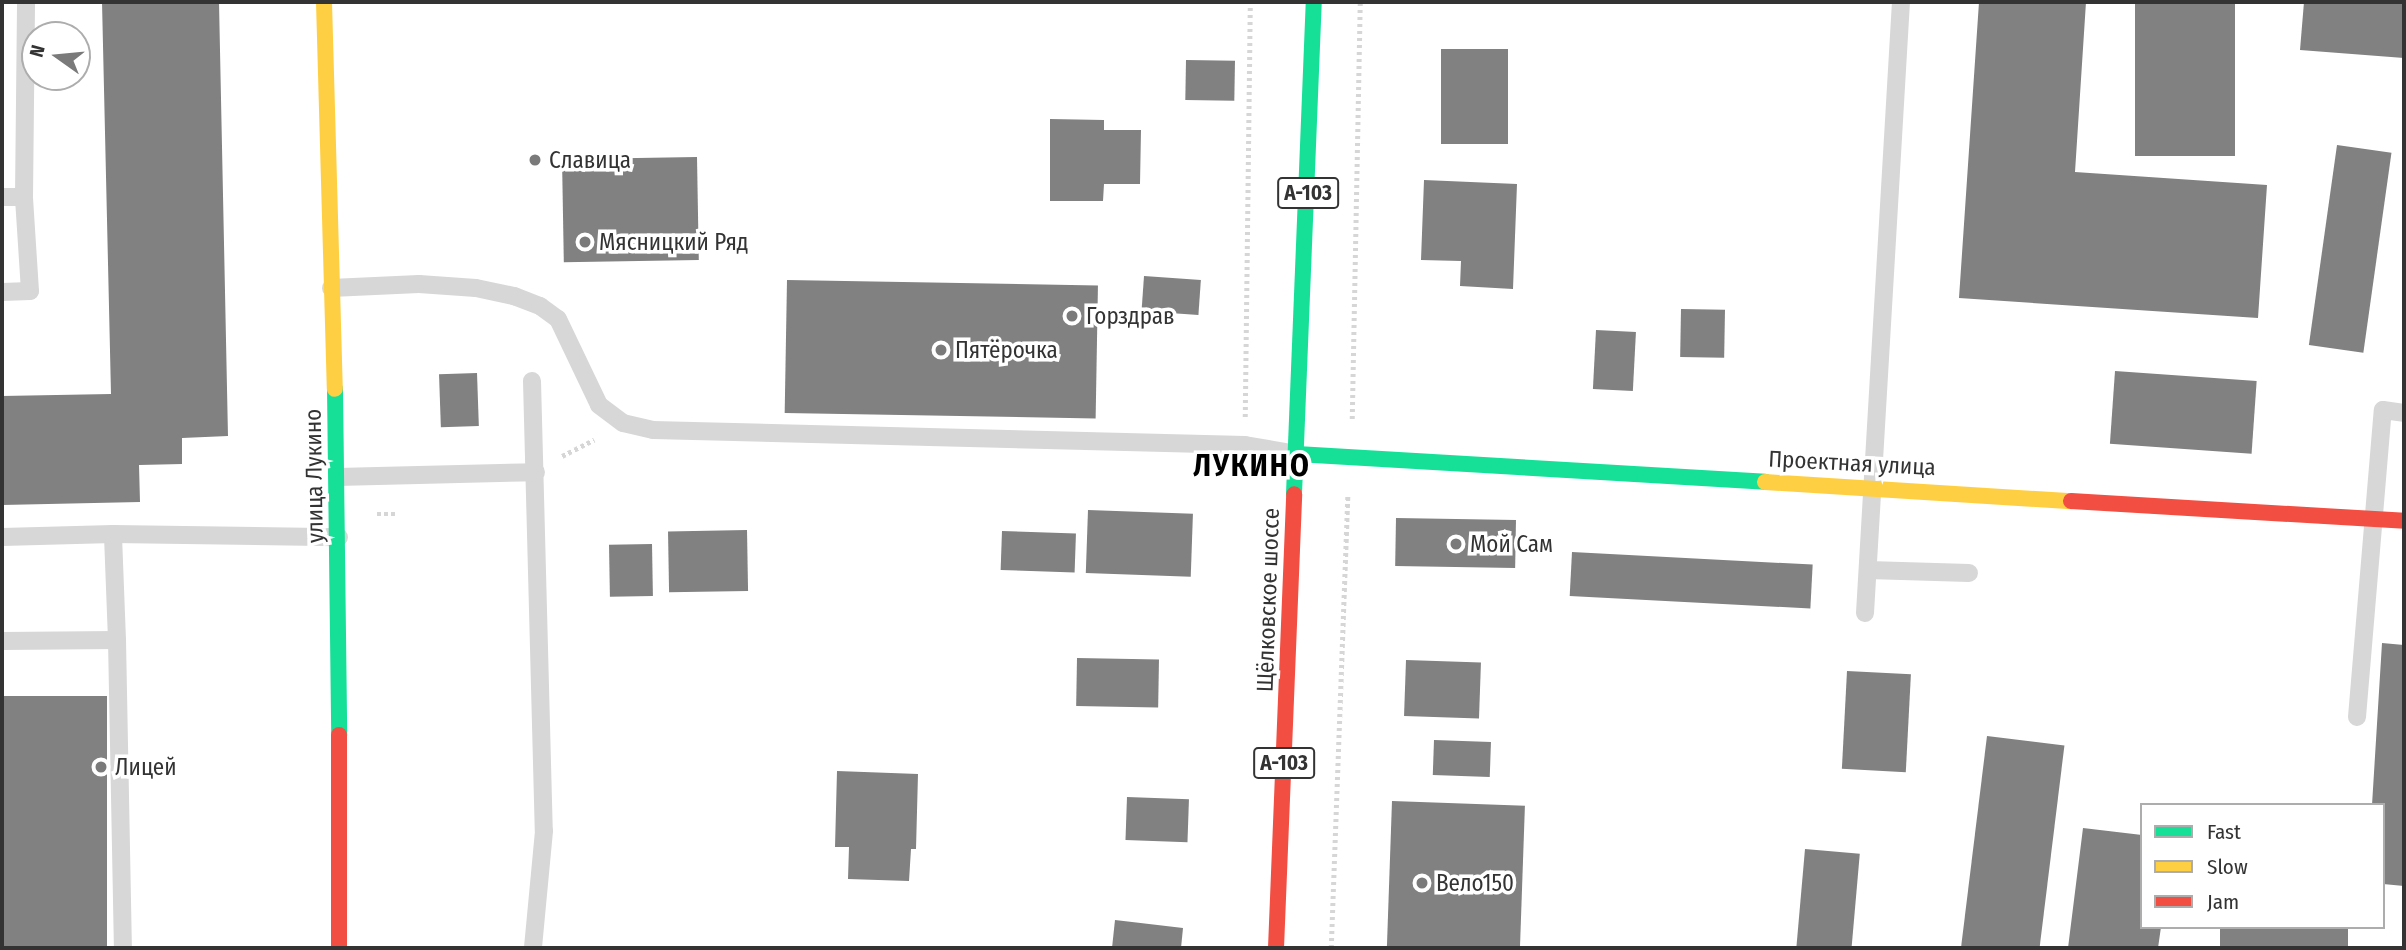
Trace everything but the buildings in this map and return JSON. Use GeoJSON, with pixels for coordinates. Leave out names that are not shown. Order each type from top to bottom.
{"type":"FeatureCollection","features":[{"type":"Feature","properties":{"kind":"street","name":"улица Лукино"},"geometry":{"type":"LineString","coordinates":[[324,2],[339,537],[339,948]]}},
{"type":"Feature","properties":{"kind":"street","name":"Щёлковское шоссе"},"geometry":{"type":"LineString","coordinates":[[1276,948],[1314,2]]}},
{"type":"Feature","properties":{"kind":"street","name":"Проектная улица"},"geometry":{"type":"LineString","coordinates":[[1297,454],[2404,520]]}},
{"type":"Feature","properties":{"kind":"lane"},"geometry":{"type":"LineString","coordinates":[[2,292],[30,292],[24,197],[26,2]]}},
{"type":"Feature","properties":{"kind":"lane"},"geometry":{"type":"LineString","coordinates":[[1865,613],[1902,2]]}},
{"type":"Feature","properties":{"kind":"lane"},"geometry":{"type":"LineString","coordinates":[[2,197],[24,197]]}},
{"type":"Feature","properties":{"kind":"lane"},"geometry":{"type":"LineString","coordinates":[[331,288],[419,284],[476,288],[514,296],[540,306],[558,319],[599,405],[624,423],[653,430],[1245,445],[1297,454]]}},
{"type":"Feature","properties":{"kind":"lane"},"geometry":{"type":"LineString","coordinates":[[532,381],[544,831],[533,948]]}},
{"type":"Feature","properties":{"kind":"lane"},"geometry":{"type":"LineString","coordinates":[[2357,717],[2383,410],[2404,413]]}},
{"type":"Feature","properties":{"kind":"lane"},"geometry":{"type":"LineString","coordinates":[[337,477],[536,472]]}},
{"type":"Feature","properties":{"kind":"lane"},"geometry":{"type":"LineString","coordinates":[[2,537],[113,534],[339,537]]}},
{"type":"Feature","properties":{"kind":"lane"},"geometry":{"type":"LineString","coordinates":[[113,534],[123,948]]}},
{"type":"Feature","properties":{"kind":"lane"},"geometry":{"type":"LineString","coordinates":[[1868,570],[1969,573]]}},
{"type":"Feature","properties":{"kind":"lane"},"geometry":{"type":"LineString","coordinates":[[2,641],[117,640]]}},
{"type":"Feature","properties":{"kind":"path"},"geometry":{"type":"LineString","coordinates":[[1245,445],[1250,2]]}},
{"type":"Feature","properties":{"kind":"path"},"geometry":{"type":"LineString","coordinates":[[1331,948],[1355,351],[1360,2]]}},
{"type":"Feature","properties":{"kind":"path"},"geometry":{"type":"LineString","coordinates":[[589,439],[603,440]]}},
{"type":"Feature","properties":{"kind":"traffic: fast"},"geometry":{"type":"LineString","coordinates":[[1294,494],[1314,2]]}},
{"type":"Feature","properties":{"kind":"traffic: fast"},"geometry":{"type":"LineString","coordinates":[[335,389],[339,735]]}},
{"type":"Feature","properties":{"kind":"traffic: fast"},"geometry":{"type":"LineString","coordinates":[[1297,454],[1765,482]]}},
{"type":"Feature","properties":{"kind":"traffic: slow"},"geometry":{"type":"LineString","coordinates":[[324,2],[335,389]]}},
{"type":"Feature","properties":{"kind":"traffic: slow"},"geometry":{"type":"LineString","coordinates":[[1765,482],[2071,501]]}},
{"type":"Feature","properties":{"kind":"traffic: jam"},"geometry":{"type":"LineString","coordinates":[[1276,948],[1294,494]]}},
{"type":"Feature","properties":{"kind":"traffic: jam"},"geometry":{"type":"LineString","coordinates":[[2071,501],[2404,521]]}},
{"type":"Feature","properties":{"kind":"traffic: jam"},"geometry":{"type":"LineString","coordinates":[[339,735],[339,948]]}},
{"type":"Feature","properties":{"kind":"place","name":"Славица"},"geometry":{"type":"Point","coordinates":[535,160]}},
{"type":"Feature","properties":{"kind":"place","name":"Мясницкий Ряд"},"geometry":{"type":"Point","coordinates":[585,242]}},
{"type":"Feature","properties":{"kind":"place","name":"Горздрав"},"geometry":{"type":"Point","coordinates":[1072,316]}},
{"type":"Feature","properties":{"kind":"place","name":"Пятёрочка"},"geometry":{"type":"Point","coordinates":[941,350]}},
{"type":"Feature","properties":{"kind":"place","name":"Мой Сам"},"geometry":{"type":"Point","coordinates":[1456,544]}},
{"type":"Feature","properties":{"kind":"place","name":"Лицей"},"geometry":{"type":"Point","coordinates":[101,767]}},
{"type":"Feature","properties":{"kind":"place","name":"Вело150"},"geometry":{"type":"Point","coordinates":[1422,883]}},
{"type":"Feature","properties":{"kind":"district","name":"ЛУКИНО"},"geometry":{"type":"Point","coordinates":[1252,466]}}]}
